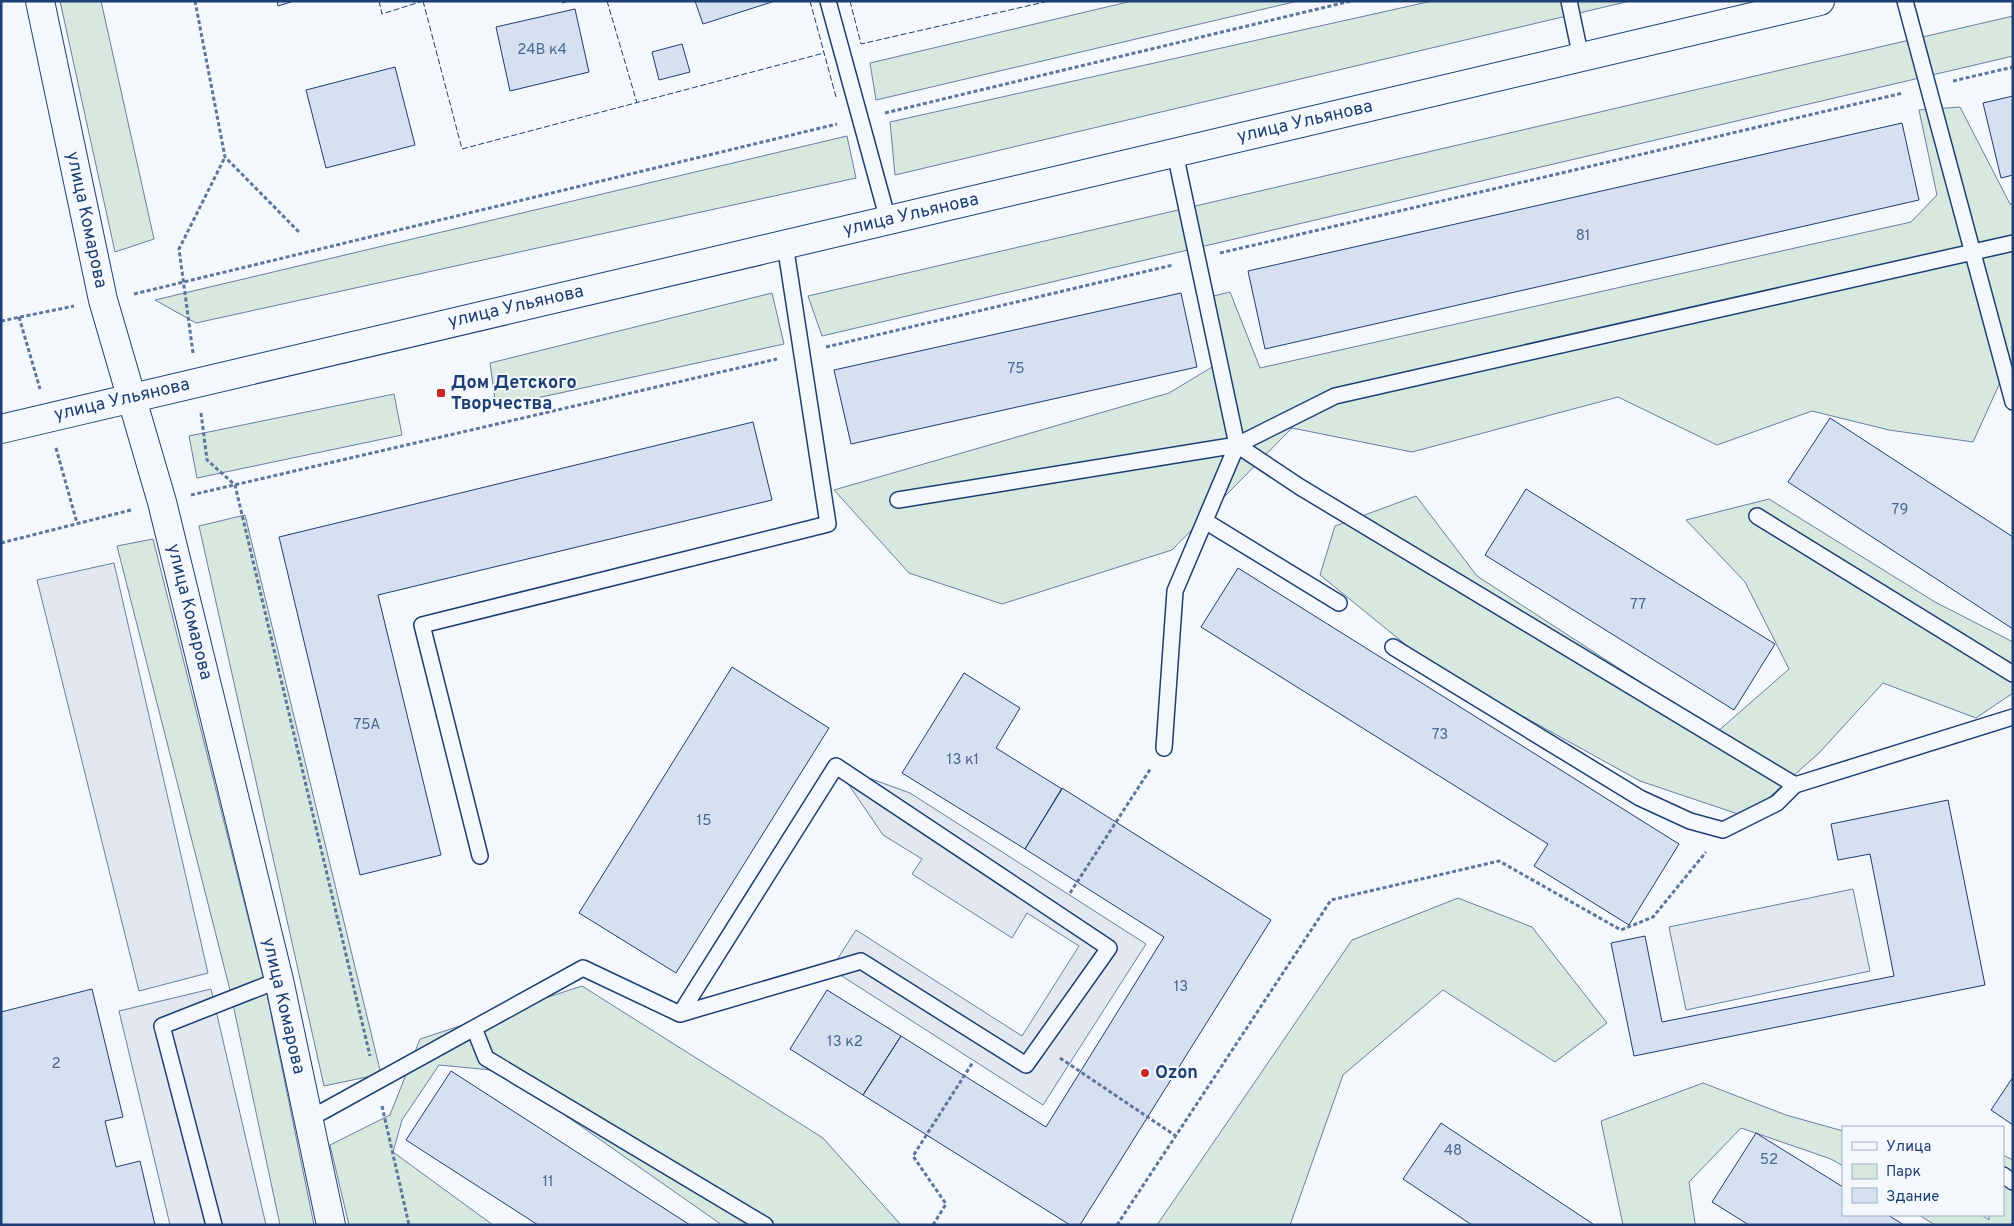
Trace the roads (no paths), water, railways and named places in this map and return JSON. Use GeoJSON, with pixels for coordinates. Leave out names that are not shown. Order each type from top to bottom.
{"type":"FeatureCollection","features":[{"type":"Feature","properties":{"kind":"main road","name":"улица Комарова"},"geometry":{"type":"LineString","coordinates":[[40,1],[103,300],[162,502],[278,980],[332,1225]]}},
{"type":"Feature","properties":{"kind":"main road","name":"улица Ульянова"},"geometry":{"type":"LineString","coordinates":[[1,428],[1581,58],[1807,3]]}},
{"type":"Feature","properties":{"kind":"lane"},"geometry":{"type":"LineString","coordinates":[[828,1],[888,220]]}},
{"type":"Feature","properties":{"kind":"lane"},"geometry":{"type":"LineString","coordinates":[[1569,1],[1581,58]]}},
{"type":"Feature","properties":{"kind":"lane"},"geometry":{"type":"LineString","coordinates":[[1905,1],[2013,402]]}},
{"type":"Feature","properties":{"kind":"lane"},"geometry":{"type":"LineString","coordinates":[[1164,748],[1175,591],[1237,445],[1175,153]]}},
{"type":"Feature","properties":{"kind":"lane"},"geometry":{"type":"LineString","coordinates":[[898,500],[1237,445],[1335,396],[2013,243]]}},
{"type":"Feature","properties":{"kind":"lane"},"geometry":{"type":"LineString","coordinates":[[480,856],[422,625],[828,524],[785,244]]}},
{"type":"Feature","properties":{"kind":"lane"},"geometry":{"type":"LineString","coordinates":[[1237,445],[1300,486],[1795,785]]}},
{"type":"Feature","properties":{"kind":"lane"},"geometry":{"type":"LineString","coordinates":[[1757,516],[2013,674]]}},
{"type":"Feature","properties":{"kind":"lane"},"geometry":{"type":"LineString","coordinates":[[1205,520],[1339,603]]}},
{"type":"Feature","properties":{"kind":"lane"},"geometry":{"type":"LineString","coordinates":[[1393,647],[1640,798],[1690,821],[1724,830],[1777,803],[1795,785],[2012,721]]}},
{"type":"Feature","properties":{"kind":"lane"},"geometry":{"type":"LineString","coordinates":[[309,1119],[583,968],[680,1014],[861,961],[1026,1065],[1109,948],[836,766],[680,1014]]}},
{"type":"Feature","properties":{"kind":"lane"},"geometry":{"type":"LineString","coordinates":[[214,1225],[162,1026],[278,980]]}},
{"type":"Feature","properties":{"kind":"lane"},"geometry":{"type":"LineString","coordinates":[[474,1028],[486,1058],[765,1225]]}},
{"type":"Feature","properties":{"kind":"place","name":"Дом Детского Творчества"},"geometry":{"type":"Point","coordinates":[441,393]}},
{"type":"Feature","properties":{"kind":"place","name":"Ozon"},"geometry":{"type":"Point","coordinates":[1145,1073]}}]}
